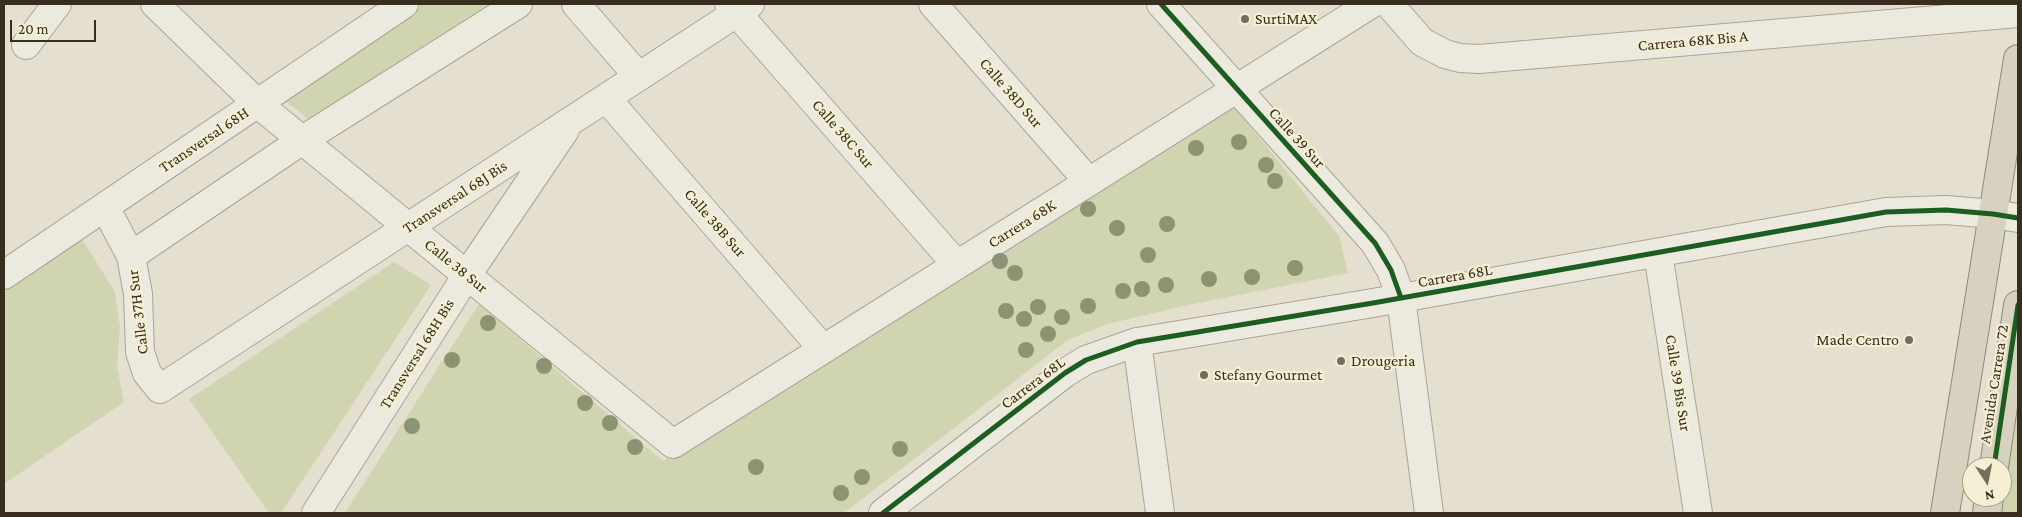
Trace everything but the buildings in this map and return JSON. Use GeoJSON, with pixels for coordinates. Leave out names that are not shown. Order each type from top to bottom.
{"type":"FeatureCollection","features":[{"type":"Feature","properties":{"kind":"highway","name":"Avenida Carrera 72"},"geometry":{"type":"LineString","coordinates":[[1945,513],[2006,216],[2018,59]]}},
{"type":"Feature","properties":{"kind":"highway","name":"Avenida Carrera 72"},"geometry":{"type":"LineString","coordinates":[[1995,457],[2018,305]]}},
{"type":"Feature","properties":{"kind":"street"},"geometry":{"type":"LineString","coordinates":[[26,45],[56,4]]}},
{"type":"Feature","properties":{"kind":"street","name":"Calle 38 Sur"},"geometry":{"type":"LineString","coordinates":[[154,4],[258,104],[673,444]]}},
{"type":"Feature","properties":{"kind":"street","name":"Transversal 68H"},"geometry":{"type":"LineString","coordinates":[[4,275],[404,4]]}},
{"type":"Feature","properties":{"kind":"street"},"geometry":{"type":"LineString","coordinates":[[131,256],[301,140],[518,4]]}},
{"type":"Feature","properties":{"kind":"street"},"geometry":{"type":"LineString","coordinates":[[576,4],[638,76]]}},
{"type":"Feature","properties":{"kind":"street","name":"Calle 38D Sur"},"geometry":{"type":"LineString","coordinates":[[933,4],[1089,182]]}},
{"type":"Feature","properties":{"kind":"street","name":"Calle 39 Sur"},"geometry":{"type":"LineString","coordinates":[[1161,4],[1375,243],[1391,270],[1401,298],[1430,513]]}},
{"type":"Feature","properties":{"kind":"street","name":"Carrera 68K"},"geometry":{"type":"LineString","coordinates":[[673,444],[1371,4]]}},
{"type":"Feature","properties":{"kind":"street","name":"Carrera 68K Bis A"},"geometry":{"type":"LineString","coordinates":[[1389,4],[1422,42],[1445,54],[1460,58],[1479,59],[2018,13]]}},
{"type":"Feature","properties":{"kind":"street","name":"Transversal 68J Bis"},"geometry":{"type":"LineString","coordinates":[[160,390],[606,98],[738,7]]}},
{"type":"Feature","properties":{"kind":"street","name":"Calle 38C Sur"},"geometry":{"type":"LineString","coordinates":[[738,7],[957,264]]}},
{"type":"Feature","properties":{"kind":"street","name":"Calle 38B Sur"},"geometry":{"type":"LineString","coordinates":[[606,98],[823,349]]}},
{"type":"Feature","properties":{"kind":"street","name":"Transversal 68H Bis"},"geometry":{"type":"LineString","coordinates":[[316,513],[467,275],[571,120]]}},
{"type":"Feature","properties":{"kind":"street","name":"Calle 37H Sur"},"geometry":{"type":"LineString","coordinates":[[104,207],[131,256],[138,294],[140,352],[148,373],[160,390]]}},
{"type":"Feature","properties":{"kind":"street","name":"Carrera 68L"},"geometry":{"type":"LineString","coordinates":[[883,513],[1065,373],[1086,360],[1137,342],[1401,298],[1886,212],[1946,210],[2006,216]]}},
{"type":"Feature","properties":{"kind":"street","name":"Calle 39 Bis Sur"},"geometry":{"type":"LineString","coordinates":[[1658,253],[1698,513]]}},
{"type":"Feature","properties":{"kind":"street"},"geometry":{"type":"LineString","coordinates":[[1137,342],[1160,513]]}},
{"type":"Feature","properties":{"kind":"green space"},"geometry":{"type":"Polygon","coordinates":[[[422,4],[504,4],[321,129],[283,99],[422,4]]]}},
{"type":"Feature","properties":{"kind":"green space"},"geometry":{"type":"Polygon","coordinates":[[[1231,103],[1339,236],[1348,273],[1183,306],[1104,325],[1068,340],[844,513],[345,513],[479,304],[663,461],[1231,103]]]}},
{"type":"Feature","properties":{"kind":"green space"},"geometry":{"type":"Polygon","coordinates":[[[82,239],[115,292],[120,327],[117,367],[124,402],[4,484],[4,292],[82,239]]]}},
{"type":"Feature","properties":{"kind":"green space"},"geometry":{"type":"Polygon","coordinates":[[[394,262],[431,285],[281,513],[269,513],[189,399],[394,262]]]}},
{"type":"Feature","properties":{"kind":"green space"},"geometry":{"type":"Polygon","coordinates":[[[2018,404],[2018,513],[2001,513],[2002,507],[2012,507],[2012,457],[2010,457],[2018,404]]]}},
{"type":"Feature","properties":{"kind":"cycle path"},"geometry":{"type":"LineString","coordinates":[[1161,4],[1375,243],[1391,270],[1401,298]]}},
{"type":"Feature","properties":{"kind":"cycle path"},"geometry":{"type":"LineString","coordinates":[[883,513],[1065,373],[1086,360],[1137,342],[1373,303],[1886,212],[1946,210],[2018,218]]}},
{"type":"Feature","properties":{"kind":"cycle path"},"geometry":{"type":"LineString","coordinates":[[1995,457],[2018,305]]}},
{"type":"Feature","properties":{"kind":"place","name":"SurtiMAX"},"geometry":{"type":"Point","coordinates":[1245,19]}},
{"type":"Feature","properties":{"kind":"place","name":"Made Centro"},"geometry":{"type":"Point","coordinates":[1909,340]}},
{"type":"Feature","properties":{"kind":"place","name":"Drougeria"},"geometry":{"type":"Point","coordinates":[1341,361]}},
{"type":"Feature","properties":{"kind":"place","name":"Stefany Gourmet"},"geometry":{"type":"Point","coordinates":[1204,375]}}]}
